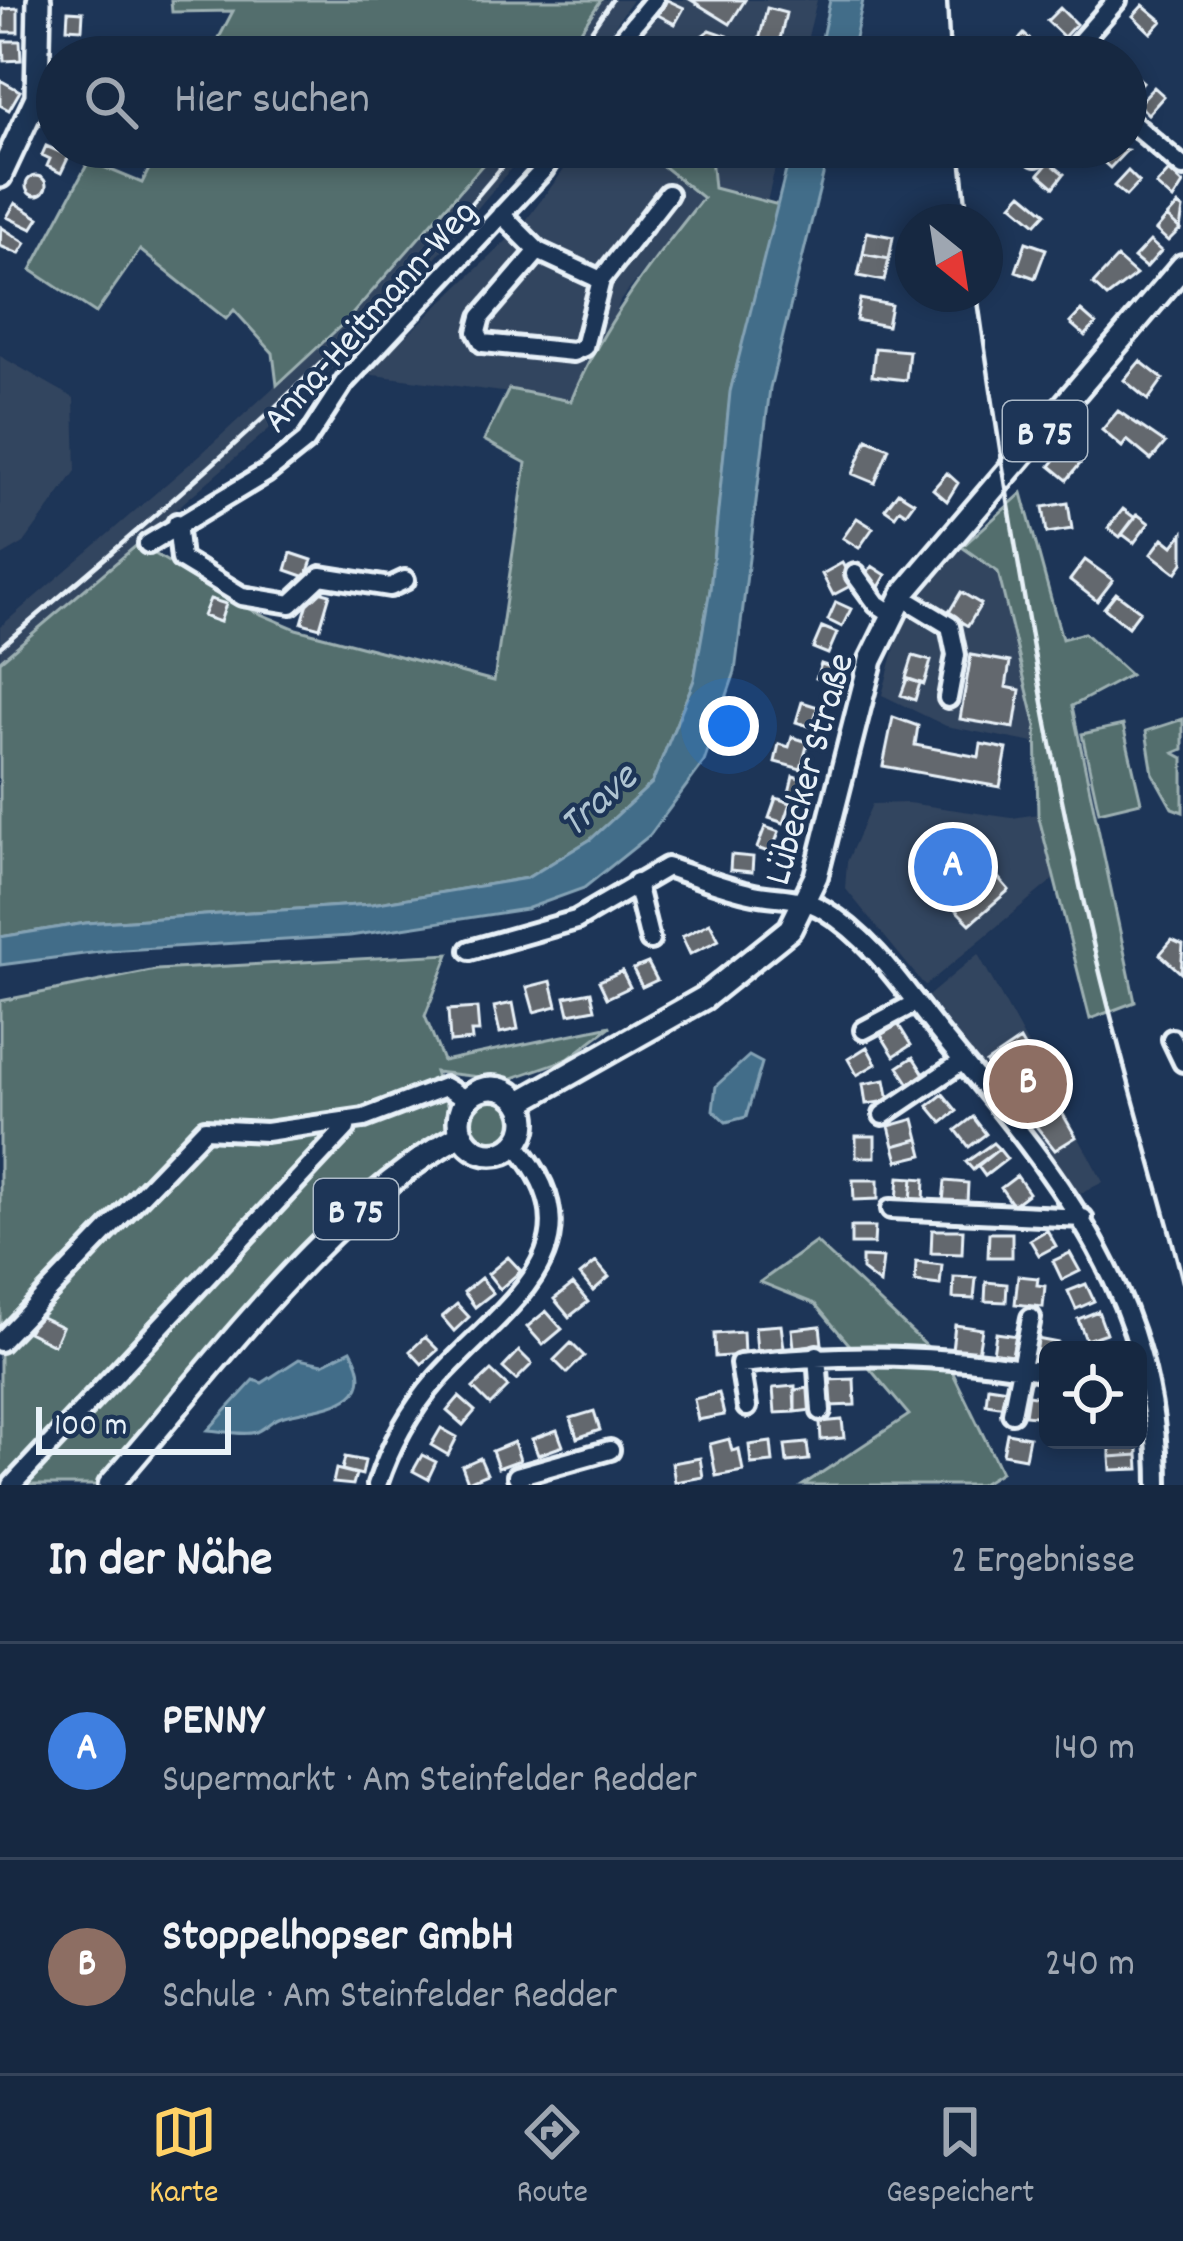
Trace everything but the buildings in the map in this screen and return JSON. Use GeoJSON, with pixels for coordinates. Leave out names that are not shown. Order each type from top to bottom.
{"type":"FeatureCollection","features":[{"type":"Feature","properties":{"kind":"main road"},"geometry":{"type":"LineString","coordinates":[[38,0],[38,36]]}},
{"type":"Feature","properties":{"kind":"main road"},"geometry":{"type":"LineString","coordinates":[[0,176],[36,100]]}},
{"type":"Feature","properties":{"kind":"main road","name":"Lübecker Straße"},"geometry":{"type":"LineString","coordinates":[[520,1102],[704,998],[790,928],[807,901],[871,660],[898,606],[1183,266]]}},
{"type":"Feature","properties":{"kind":"main road"},"geometry":{"type":"LineString","coordinates":[[496,1088],[520,1102],[526,1124],[516,1145],[486,1154],[462,1134],[460,1115],[467,1100],[496,1088]]}},
{"type":"Feature","properties":{"kind":"main road","name":"B 75"},"geometry":{"type":"LineString","coordinates":[[110,1485],[345,1219],[409,1165],[462,1134]]}},
{"type":"Feature","properties":{"kind":"street"},"geometry":{"type":"LineString","coordinates":[[625,36],[653,0]]}},
{"type":"Feature","properties":{"kind":"street"},"geometry":{"type":"LineString","coordinates":[[1085,36],[1117,0]]}},
{"type":"Feature","properties":{"kind":"street"},"geometry":{"type":"LineString","coordinates":[[1147,136],[1183,167]]}},
{"type":"Feature","properties":{"kind":"street","name":"Anna-Heitmann-Weg"},"geometry":{"type":"LineString","coordinates":[[148,544],[266,473],[306,441],[345,382],[539,168]]}},
{"type":"Feature","properties":{"kind":"street"},"geometry":{"type":"LineString","coordinates":[[538,251],[481,317],[477,332],[483,343],[573,352],[584,347],[601,280],[668,194]]}},
{"type":"Feature","properties":{"kind":"street"},"geometry":{"type":"LineString","coordinates":[[501,214],[538,251],[601,280]]}},
{"type":"Feature","properties":{"kind":"street"},"geometry":{"type":"LineString","coordinates":[[177,524],[181,560],[242,596],[261,601],[291,604],[321,576],[390,587],[404,580]]}},
{"type":"Feature","properties":{"kind":"street"},"geometry":{"type":"LineString","coordinates":[[854,574],[864,590],[950,626],[956,655],[948,698]]}},
{"type":"Feature","properties":{"kind":"street"},"geometry":{"type":"LineString","coordinates":[[470,950],[576,920],[667,867],[755,894],[807,901],[849,928],[916,1003],[1083,1218],[1121,1291],[1132,1341]]}},
{"type":"Feature","properties":{"kind":"street"},"geometry":{"type":"LineString","coordinates":[[636,883],[650,940]]}},
{"type":"Feature","properties":{"kind":"street"},"geometry":{"type":"LineString","coordinates":[[864,1030],[916,1003]]}},
{"type":"Feature","properties":{"kind":"street"},"geometry":{"type":"LineString","coordinates":[[1172,1039],[1183,1062]]}},
{"type":"Feature","properties":{"kind":"street"},"geometry":{"type":"LineString","coordinates":[[883,1115],[963,1061]]}},
{"type":"Feature","properties":{"kind":"street"},"geometry":{"type":"LineString","coordinates":[[0,1342],[205,1129],[266,1132],[347,1120],[446,1087],[467,1100]]}},
{"type":"Feature","properties":{"kind":"street"},"geometry":{"type":"LineString","coordinates":[[13,1485],[346,1128],[347,1120]]}},
{"type":"Feature","properties":{"kind":"street"},"geometry":{"type":"LineString","coordinates":[[377,1485],[394,1443],[422,1398],[523,1292],[543,1264],[550,1232],[548,1197],[516,1145]]}},
{"type":"Feature","properties":{"kind":"street"},"geometry":{"type":"LineString","coordinates":[[891,1209],[1083,1218]]}},
{"type":"Feature","properties":{"kind":"street"},"geometry":{"type":"LineString","coordinates":[[1012,1413],[1031,1318]]}},
{"type":"Feature","properties":{"kind":"street"},"geometry":{"type":"LineString","coordinates":[[818,1355],[821,1411]]}},
{"type":"Feature","properties":{"kind":"street"},"geometry":{"type":"LineString","coordinates":[[747,1407],[740,1364],[818,1355],[947,1357],[1039,1371]]}},
{"type":"Feature","properties":{"kind":"street"},"geometry":{"type":"LineString","coordinates":[[1147,1412],[1158,1485]]}},
{"type":"Feature","properties":{"kind":"street"},"geometry":{"type":"LineString","coordinates":[[496,1485],[610,1450]]}},
{"type":"Feature","properties":{"kind":"shaded area"},"geometry":{"type":"Polygon","coordinates":[[[601,0],[632,0],[608,36],[577,36],[601,0]]]}},
{"type":"Feature","properties":{"kind":"shaded area"},"geometry":{"type":"Polygon","coordinates":[[[657,0],[817,0],[808,36],[646,36],[636,29],[657,0]]]}},
{"type":"Feature","properties":{"kind":"shaded area"},"geometry":{"type":"Polygon","coordinates":[[[830,0],[863,0],[855,36],[822,36],[830,0]]]}},
{"type":"Feature","properties":{"kind":"shaded area"},"geometry":{"type":"Polygon","coordinates":[[[480,168],[511,168],[403,297],[291,410],[0,661],[0,627],[201,454],[348,319],[480,168]]]}},
{"type":"Feature","properties":{"kind":"shaded area"},"geometry":{"type":"Polygon","coordinates":[[[565,168],[665,168],[703,198],[620,301],[607,340],[590,354],[571,401],[366,374],[521,227],[565,168]]]}},
{"type":"Feature","properties":{"kind":"shaded area"},"geometry":{"type":"Polygon","coordinates":[[[712,168],[775,168],[767,202],[714,188],[712,168]]]}},
{"type":"Feature","properties":{"kind":"shaded area"},"geometry":{"type":"Polygon","coordinates":[[[787,168],[825,168],[770,388],[735,672],[704,762],[650,835],[584,888],[526,909],[350,936],[107,951],[0,965],[0,937],[86,923],[372,904],[527,878],[591,839],[652,783],[694,680],[710,590],[730,392],[787,168]]]}},
{"type":"Feature","properties":{"kind":"shaded area"},"geometry":{"type":"Polygon","coordinates":[[[0,356],[74,398],[76,471],[24,543],[0,557],[0,356]]]}},
{"type":"Feature","properties":{"kind":"shaded area"},"geometry":{"type":"Polygon","coordinates":[[[960,545],[998,571],[1036,726],[1034,743],[946,726],[882,695],[901,625],[960,545]]]}},
{"type":"Feature","properties":{"kind":"shaded area"},"geometry":{"type":"Polygon","coordinates":[[[908,803],[1012,818],[1038,814],[1055,878],[925,986],[845,888],[847,862],[872,804],[908,803]]]}},
{"type":"Feature","properties":{"kind":"shaded area"},"geometry":{"type":"Polygon","coordinates":[[[978,954],[1103,1182],[1080,1194],[928,996],[978,954]]]}},
{"type":"Feature","properties":{"kind":"shaded area"},"geometry":{"type":"Polygon","coordinates":[[[749,1056],[762,1063],[746,1117],[726,1122],[713,1110],[716,1086],[749,1056]]]}},
{"type":"Feature","properties":{"kind":"shaded area"},"geometry":{"type":"Polygon","coordinates":[[[351,1350],[359,1384],[341,1402],[278,1418],[256,1432],[208,1430],[254,1380],[262,1383],[299,1359],[323,1364],[351,1350]]]}},
{"type":"Feature","properties":{"kind":"green space"},"geometry":{"type":"Polygon","coordinates":[[[171,0],[601,0],[577,36],[220,36],[233,11],[172,12],[171,0]]]}},
{"type":"Feature","properties":{"kind":"green space"},"geometry":{"type":"Polygon","coordinates":[[[85,168],[106,168],[142,183],[150,168],[480,168],[348,319],[277,385],[273,353],[234,310],[226,319],[140,250],[96,313],[31,270],[85,168]]]}},
{"type":"Feature","properties":{"kind":"green space"},"geometry":{"type":"Polygon","coordinates":[[[665,168],[712,168],[714,188],[779,205],[731,389],[710,590],[694,680],[652,783],[591,839],[527,878],[372,904],[86,923],[0,937],[0,661],[138,544],[244,607],[296,629],[494,681],[526,463],[484,440],[509,389],[571,401],[613,321],[703,198],[665,168]]]}},
{"type":"Feature","properties":{"kind":"green space"},"geometry":{"type":"Polygon","coordinates":[[[1022,493],[1062,639],[1084,633],[1130,675],[1072,706],[1135,1002],[1090,1019],[1038,814],[1036,726],[998,572],[962,547],[1022,493]]]}},
{"type":"Feature","properties":{"kind":"green space"},"geometry":{"type":"Polygon","coordinates":[[[1183,719],[1183,749],[1174,753],[1183,758],[1183,812],[1172,808],[1153,774],[1146,731],[1183,719]]]}},
{"type":"Feature","properties":{"kind":"green space"},"geometry":{"type":"Polygon","coordinates":[[[1123,725],[1141,802],[1099,812],[1082,734],[1123,725]]]}},
{"type":"Feature","properties":{"kind":"green space"},"geometry":{"type":"Polygon","coordinates":[[[449,954],[425,1016],[443,1061],[611,1026],[568,1059],[507,1080],[435,1072],[450,1114],[446,1131],[405,1159],[96,1485],[0,1485],[0,1001],[156,970],[449,954]]]}},
{"type":"Feature","properties":{"kind":"green space"},"geometry":{"type":"Polygon","coordinates":[[[492,1096],[510,1104],[518,1122],[510,1140],[492,1148],[474,1140],[466,1122],[474,1104],[492,1096]]]}},
{"type":"Feature","properties":{"kind":"green space"},"geometry":{"type":"Polygon","coordinates":[[[816,1242],[951,1369],[1001,1472],[980,1485],[803,1485],[909,1415],[815,1304],[760,1282],[816,1242]]]}},
{"type":"Feature","properties":{"kind":"railway"},"geometry":{"type":"LineString","coordinates":[[587,36],[612,0]]}},
{"type":"Feature","properties":{"kind":"railway"},"geometry":{"type":"LineString","coordinates":[[947,0],[949,36]]}},
{"type":"Feature","properties":{"kind":"railway"},"geometry":{"type":"LineString","coordinates":[[0,647],[206,470],[336,349],[501,168]]}},
{"type":"Feature","properties":{"kind":"railway"},"geometry":{"type":"LineString","coordinates":[[962,168],[966,204]]}},
{"type":"Feature","properties":{"kind":"railway"},"geometry":{"type":"LineString","coordinates":[[980,312],[1028,618],[1074,859],[1113,1025],[1183,1282]]}},
{"type":"Feature","properties":{"kind":"place","name":"PENNY"},"geometry":{"type":"Point","coordinates":[953,867]}},
{"type":"Feature","properties":{"kind":"place","name":"Stoppelhopser GmbH"},"geometry":{"type":"Point","coordinates":[1028,1084]}},
{"type":"Feature","properties":{"kind":"water label","name":"Trave"},"geometry":{"type":"Point","coordinates":[596,798]}}]}
